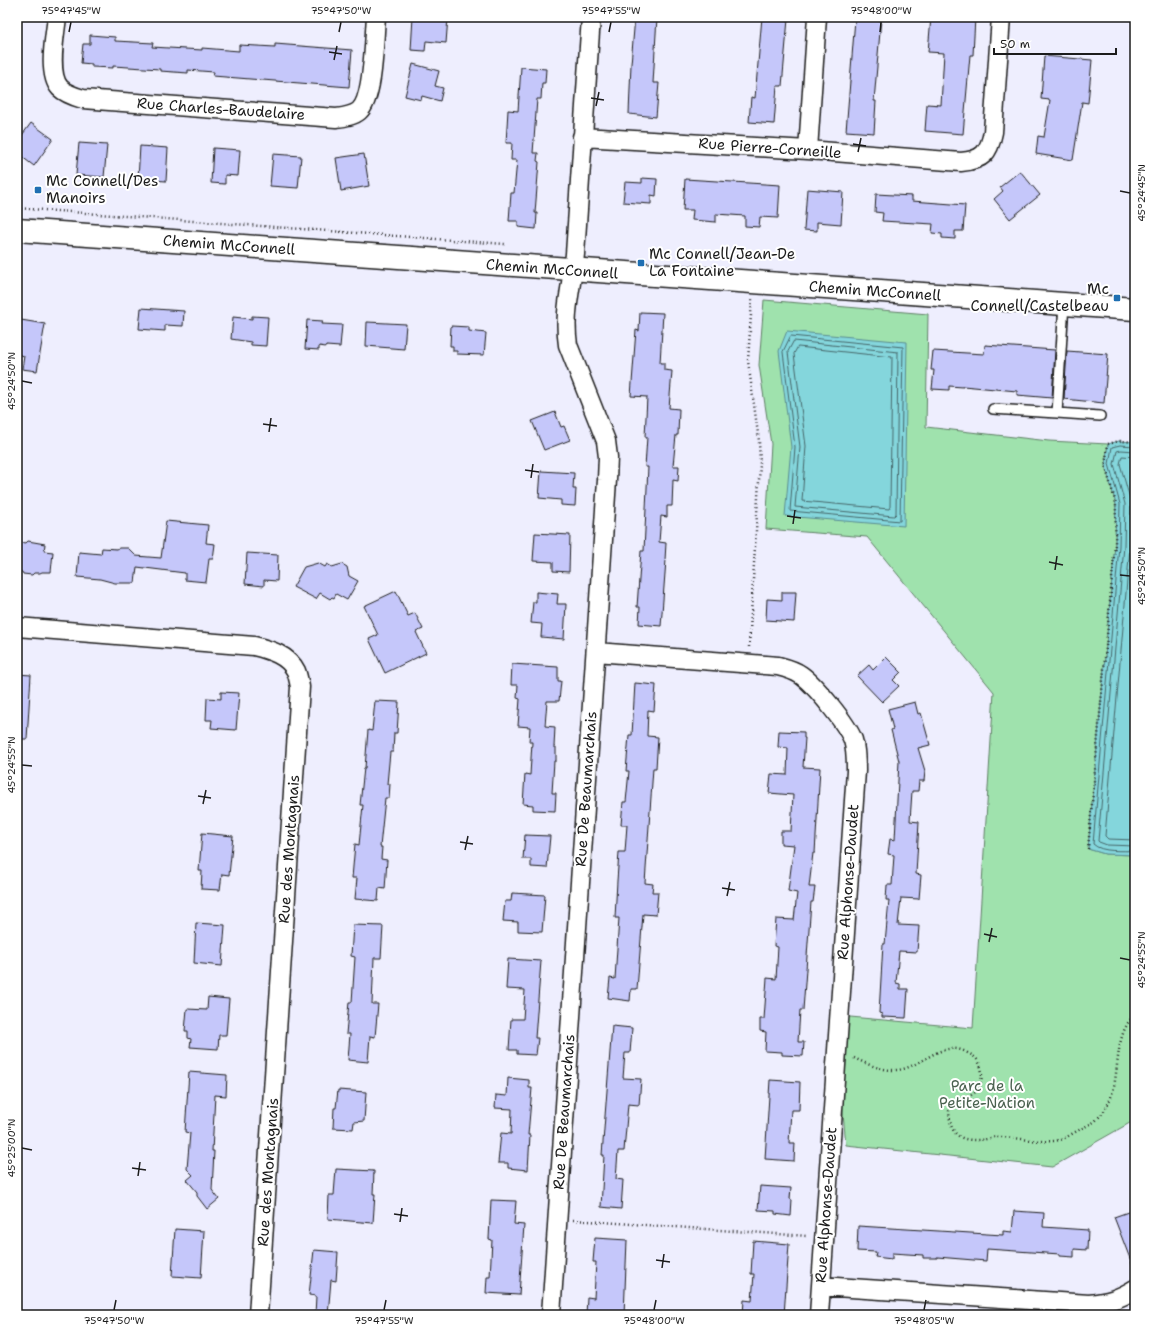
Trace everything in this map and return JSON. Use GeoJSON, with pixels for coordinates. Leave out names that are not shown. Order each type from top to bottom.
{"type":"FeatureCollection","features":[{"type":"Feature","properties":{"kind":"street","name":"Rue Charles-Baudelaire"},"geometry":{"type":"LineString","coordinates":[[57,17],[53,65],[54,78],[60,88],[71,95],[83,99],[336,118],[348,117],[360,111],[366,101],[370,89],[376,17]]}},
{"type":"Feature","properties":{"kind":"street","name":"Rue De Beaumarchais"},"geometry":{"type":"LineString","coordinates":[[550,1315],[608,457],[606,441],[568,345],[566,317],[575,256],[591,17]]}},
{"type":"Feature","properties":{"kind":"street"},"geometry":{"type":"LineString","coordinates":[[808,150],[817,17]]}},
{"type":"Feature","properties":{"kind":"street","name":"Rue Pierre-Corneille"},"geometry":{"type":"LineString","coordinates":[[582,137],[808,150],[961,162],[973,161],[984,154],[990,145],[993,132],[1001,17]]}},
{"type":"Feature","properties":{"kind":"street","name":"Chemin McConnell"},"geometry":{"type":"LineString","coordinates":[[17,230],[1135,309]]}},
{"type":"Feature","properties":{"kind":"street","name":"Rue des Montagnais"},"geometry":{"type":"LineString","coordinates":[[17,627],[254,646],[271,650],[286,658],[296,671],[300,687],[258,1315]]}},
{"type":"Feature","properties":{"kind":"street","name":"Rue Alphonse-Daudet"},"geometry":{"type":"LineString","coordinates":[[596,652],[778,666],[790,669],[811,682],[846,727],[853,741],[856,754],[856,771],[819,1315]]}},
{"type":"Feature","properties":{"kind":"street"},"geometry":{"type":"LineString","coordinates":[[821,1286],[1089,1304],[1102,1303],[1121,1297],[1135,1288]]}},
{"type":"Feature","properties":{"kind":"lane"},"geometry":{"type":"LineString","coordinates":[[1057,413],[1064,304]]}},
{"type":"Feature","properties":{"kind":"lane"},"geometry":{"type":"LineString","coordinates":[[993,409],[1100,416]]}},
{"type":"Feature","properties":{"kind":"path"},"geometry":{"type":"LineString","coordinates":[[748,664],[760,464],[759,441],[748,361],[748,345],[754,283]]}},
{"type":"Feature","properties":{"kind":"path"},"geometry":{"type":"LineString","coordinates":[[1088,849],[1115,545],[1116,504],[1105,465],[1108,444],[1119,441],[1135,442]]}},
{"type":"Feature","properties":{"kind":"path"},"geometry":{"type":"LineString","coordinates":[[837,1051],[875,1068],[898,1070],[913,1065],[943,1050],[963,1051],[975,1057],[980,1065],[982,1079],[978,1088],[973,1094],[953,1104],[949,1111],[952,1128],[956,1135],[964,1139],[971,1140],[998,1137],[1061,1140],[1097,1120],[1106,1107],[1113,1094],[1120,1041],[1125,1028],[1135,1015]]}},
{"type":"Feature","properties":{"kind":"path"},"geometry":{"type":"LineString","coordinates":[[557,1219],[824,1237]]}},
{"type":"Feature","properties":{"kind":"green space","name":"Parc de la Petite-Nation"},"geometry":{"type":"Polygon","coordinates":[[[764,300],[928,314],[926,427],[1049,441],[1108,444],[1105,465],[1116,504],[1115,545],[1088,849],[1105,854],[1135,855],[1135,1120],[1052,1167],[846,1145],[837,1051],[839,1016],[973,1028],[994,692],[867,537],[766,529],[771,444],[759,365],[764,300]]]}},
{"type":"Feature","properties":{"kind":"water"},"geometry":{"type":"Polygon","coordinates":[[[787,331],[907,342],[904,526],[785,516],[791,447],[779,351],[787,331]]]}},
{"type":"Feature","properties":{"kind":"water"},"geometry":{"type":"Polygon","coordinates":[[[1119,441],[1135,442],[1135,855],[1105,854],[1088,849],[1115,545],[1116,504],[1105,465],[1108,444],[1119,441]]]}},
{"type":"Feature","properties":{"kind":"building"},"geometry":{"type":"Polygon","coordinates":[[[413,17],[448,17],[446,43],[426,41],[425,51],[411,50],[413,17]]]}},
{"type":"Feature","properties":{"kind":"building"},"geometry":{"type":"Polygon","coordinates":[[[635,17],[657,17],[653,83],[659,83],[656,117],[629,114],[635,17]]]}},
{"type":"Feature","properties":{"kind":"building"},"geometry":{"type":"Polygon","coordinates":[[[762,17],[788,19],[782,86],[777,86],[774,124],[749,122],[751,97],[755,98],[762,17]]]}},
{"type":"Feature","properties":{"kind":"building"},"geometry":{"type":"Polygon","coordinates":[[[931,17],[975,17],[973,55],[970,55],[963,134],[925,131],[927,104],[941,105],[944,53],[928,52],[931,17]]]}},
{"type":"Feature","properties":{"kind":"building"},"geometry":{"type":"Polygon","coordinates":[[[855,19],[881,20],[874,101],[876,101],[874,133],[846,131],[855,19]]]}},
{"type":"Feature","properties":{"kind":"building"},"geometry":{"type":"Polygon","coordinates":[[[90,35],[115,37],[115,41],[153,43],[152,47],[202,50],[202,48],[239,51],[239,45],[275,47],[275,44],[352,50],[349,87],[213,76],[214,72],[188,70],[188,73],[160,71],[160,69],[113,66],[113,68],[92,67],[92,64],[81,63],[83,44],[90,44],[90,35]]]}},
{"type":"Feature","properties":{"kind":"building"},"geometry":{"type":"Polygon","coordinates":[[[1044,56],[1092,60],[1088,103],[1082,102],[1073,160],[1036,154],[1038,136],[1044,137],[1050,100],[1041,99],[1044,56]]]}},
{"type":"Feature","properties":{"kind":"building"},"geometry":{"type":"Polygon","coordinates":[[[413,64],[439,71],[435,86],[443,88],[440,101],[422,96],[421,100],[405,96],[413,64]]]}},
{"type":"Feature","properties":{"kind":"building"},"geometry":{"type":"Polygon","coordinates":[[[521,67],[546,69],[545,83],[542,83],[541,99],[537,99],[533,153],[538,153],[537,161],[539,162],[535,213],[537,213],[536,229],[518,227],[518,221],[509,221],[511,193],[514,193],[517,160],[511,160],[512,143],[506,143],[508,110],[518,111],[521,67]]]}},
{"type":"Feature","properties":{"kind":"building"},"geometry":{"type":"Polygon","coordinates":[[[31,123],[53,139],[34,166],[17,153],[17,142],[31,123]]]}},
{"type":"Feature","properties":{"kind":"building"},"geometry":{"type":"Polygon","coordinates":[[[79,143],[107,145],[104,177],[76,175],[79,143]]]}},
{"type":"Feature","properties":{"kind":"building"},"geometry":{"type":"Polygon","coordinates":[[[140,146],[168,148],[166,181],[138,179],[140,146]]]}},
{"type":"Feature","properties":{"kind":"building"},"geometry":{"type":"Polygon","coordinates":[[[213,148],[240,150],[238,176],[225,175],[225,184],[211,183],[213,148]]]}},
{"type":"Feature","properties":{"kind":"building"},"geometry":{"type":"Polygon","coordinates":[[[273,154],[301,156],[298,188],[270,186],[273,154]]]}},
{"type":"Feature","properties":{"kind":"building"},"geometry":{"type":"Polygon","coordinates":[[[364,154],[369,186],[341,191],[336,158],[364,154]]]}},
{"type":"Feature","properties":{"kind":"building"},"geometry":{"type":"Polygon","coordinates":[[[1020,171],[1040,195],[1010,219],[994,199],[1003,191],[1000,187],[1020,171]]]}},
{"type":"Feature","properties":{"kind":"building"},"geometry":{"type":"Polygon","coordinates":[[[642,178],[657,179],[656,196],[651,195],[651,204],[623,202],[625,182],[642,183],[642,178]]]}},
{"type":"Feature","properties":{"kind":"building"},"geometry":{"type":"Polygon","coordinates":[[[685,179],[780,185],[778,218],[760,217],[759,227],[745,226],[745,216],[716,214],[716,222],[692,220],[693,210],[683,210],[685,179]]]}},
{"type":"Feature","properties":{"kind":"building"},"geometry":{"type":"Polygon","coordinates":[[[807,189],[843,192],[841,224],[817,222],[817,231],[804,230],[807,189]]]}},
{"type":"Feature","properties":{"kind":"building"},"geometry":{"type":"Polygon","coordinates":[[[876,194],[912,196],[912,201],[965,205],[963,231],[955,231],[955,239],[942,238],[942,234],[932,233],[933,224],[882,221],[883,213],[875,212],[876,194]]]}},
{"type":"Feature","properties":{"kind":"building"},"geometry":{"type":"Polygon","coordinates":[[[141,308],[184,311],[183,326],[165,325],[165,331],[139,329],[141,308]]]}},
{"type":"Feature","properties":{"kind":"building"},"geometry":{"type":"Polygon","coordinates":[[[640,312],[663,313],[660,363],[664,363],[664,370],[672,371],[669,408],[679,409],[678,435],[676,435],[673,466],[679,466],[678,481],[673,480],[672,506],[667,506],[667,517],[661,516],[659,542],[666,543],[666,560],[661,626],[639,624],[640,607],[637,607],[641,551],[644,551],[648,467],[645,467],[647,397],[631,396],[636,330],[639,331],[640,312]]]}},
{"type":"Feature","properties":{"kind":"building"},"geometry":{"type":"Polygon","coordinates":[[[252,316],[268,317],[266,346],[251,345],[251,342],[231,339],[233,317],[252,319],[252,316]]]}},
{"type":"Feature","properties":{"kind":"building"},"geometry":{"type":"Polygon","coordinates":[[[21,320],[45,324],[37,371],[22,369],[24,356],[17,354],[21,320]]]}},
{"type":"Feature","properties":{"kind":"building"},"geometry":{"type":"Polygon","coordinates":[[[307,320],[323,321],[322,324],[342,325],[340,347],[319,346],[319,350],[305,349],[307,320]]]}},
{"type":"Feature","properties":{"kind":"building"},"geometry":{"type":"Polygon","coordinates":[[[367,322],[406,324],[404,349],[366,346],[367,322]]]}},
{"type":"Feature","properties":{"kind":"building"},"geometry":{"type":"Polygon","coordinates":[[[451,326],[469,327],[469,331],[486,333],[484,355],[457,354],[457,351],[453,351],[453,346],[450,346],[451,326]]]}},
{"type":"Feature","properties":{"kind":"building"},"geometry":{"type":"Polygon","coordinates":[[[985,345],[1055,350],[1052,398],[1017,395],[1017,391],[963,386],[949,386],[949,390],[932,389],[934,370],[931,370],[933,351],[984,354],[985,345]]]}},
{"type":"Feature","properties":{"kind":"building"},"geometry":{"type":"Polygon","coordinates":[[[1067,351],[1108,354],[1104,403],[1064,399],[1067,351]]]}},
{"type":"Feature","properties":{"kind":"building"},"geometry":{"type":"Polygon","coordinates":[[[555,412],[561,427],[564,426],[570,440],[544,450],[532,421],[555,412]]]}},
{"type":"Feature","properties":{"kind":"building"},"geometry":{"type":"Polygon","coordinates":[[[541,471],[574,473],[573,489],[576,489],[575,506],[561,505],[561,500],[539,498],[541,471]]]}},
{"type":"Feature","properties":{"kind":"building"},"geometry":{"type":"Polygon","coordinates":[[[166,521],[208,525],[206,543],[215,544],[213,559],[209,559],[206,582],[185,580],[185,573],[137,567],[135,583],[115,583],[100,579],[77,577],[79,552],[101,554],[102,548],[128,548],[136,556],[161,558],[166,521]]]}},
{"type":"Feature","properties":{"kind":"building"},"geometry":{"type":"Polygon","coordinates":[[[535,533],[570,535],[569,572],[553,571],[553,562],[533,561],[535,533]]]}},
{"type":"Feature","properties":{"kind":"building"},"geometry":{"type":"Polygon","coordinates":[[[28,541],[45,544],[44,551],[53,552],[51,572],[34,573],[32,575],[23,574],[22,572],[17,571],[17,542],[26,543],[28,541]]]}},
{"type":"Feature","properties":{"kind":"building"},"geometry":{"type":"Polygon","coordinates":[[[247,553],[278,555],[277,581],[264,580],[264,586],[245,584],[247,553]]]}},
{"type":"Feature","properties":{"kind":"building"},"geometry":{"type":"Polygon","coordinates":[[[318,563],[325,567],[327,564],[332,567],[342,564],[347,567],[349,576],[358,581],[347,600],[336,594],[334,598],[332,597],[330,599],[320,593],[316,599],[293,587],[304,567],[318,563]]]}},
{"type":"Feature","properties":{"kind":"building"},"geometry":{"type":"Polygon","coordinates":[[[396,591],[408,616],[415,613],[423,629],[416,632],[426,653],[385,673],[369,639],[378,635],[364,606],[396,591]]]}},
{"type":"Feature","properties":{"kind":"building"},"geometry":{"type":"Polygon","coordinates":[[[536,592],[558,594],[557,604],[566,604],[564,639],[541,637],[542,624],[531,623],[533,602],[536,602],[536,592]]]}},
{"type":"Feature","properties":{"kind":"building"},"geometry":{"type":"Polygon","coordinates":[[[782,592],[796,592],[794,622],[766,620],[767,599],[782,600],[782,592]]]}},
{"type":"Feature","properties":{"kind":"building"},"geometry":{"type":"Polygon","coordinates":[[[886,657],[901,672],[893,680],[899,686],[882,702],[857,676],[869,665],[873,670],[886,657]]]}},
{"type":"Feature","properties":{"kind":"building"},"geometry":{"type":"Polygon","coordinates":[[[512,664],[558,667],[558,681],[561,681],[559,701],[547,701],[545,726],[555,727],[554,747],[556,747],[556,761],[554,761],[552,793],[556,793],[555,811],[533,810],[533,805],[523,804],[525,774],[530,775],[532,742],[529,742],[530,727],[518,726],[520,699],[517,698],[518,685],[511,685],[512,664]]]}},
{"type":"Feature","properties":{"kind":"building"},"geometry":{"type":"Polygon","coordinates":[[[17,674],[31,675],[27,739],[17,739],[17,674]]]}},
{"type":"Feature","properties":{"kind":"building"},"geometry":{"type":"Polygon","coordinates":[[[635,683],[656,685],[654,711],[648,710],[647,736],[658,737],[656,768],[653,768],[645,883],[653,884],[652,892],[658,892],[656,915],[643,914],[637,989],[631,989],[630,1001],[608,998],[610,978],[615,979],[619,918],[615,918],[617,881],[619,852],[625,852],[627,825],[621,825],[623,802],[626,802],[629,771],[626,771],[629,735],[632,735],[635,683]]]}},
{"type":"Feature","properties":{"kind":"building"},"geometry":{"type":"Polygon","coordinates":[[[221,692],[239,693],[236,730],[211,728],[212,720],[206,720],[207,698],[221,699],[221,692]]]}},
{"type":"Feature","properties":{"kind":"building"},"geometry":{"type":"Polygon","coordinates":[[[375,701],[399,702],[397,733],[394,733],[393,752],[390,752],[387,784],[390,784],[389,798],[385,798],[380,847],[382,847],[381,859],[387,860],[385,889],[379,888],[378,901],[355,899],[357,878],[352,878],[355,844],[359,845],[363,805],[360,805],[368,730],[372,731],[375,701]]]}},
{"type":"Feature","properties":{"kind":"building"},"geometry":{"type":"Polygon","coordinates":[[[915,702],[918,714],[921,713],[930,745],[918,748],[925,771],[924,781],[919,781],[918,791],[912,791],[910,821],[919,822],[916,874],[921,875],[919,899],[901,898],[898,925],[919,926],[917,952],[899,951],[896,983],[900,984],[900,989],[908,989],[906,1018],[882,1017],[882,1014],[879,1013],[883,944],[885,944],[889,900],[886,900],[887,885],[892,885],[894,855],[888,854],[890,839],[895,840],[899,761],[891,730],[893,729],[888,709],[915,702]]]}},
{"type":"Feature","properties":{"kind":"building"},"geometry":{"type":"Polygon","coordinates":[[[779,731],[804,732],[803,767],[820,768],[815,853],[813,853],[809,887],[815,887],[813,902],[811,902],[803,1010],[800,1010],[798,1042],[804,1042],[803,1056],[782,1055],[782,1052],[765,1051],[766,1032],[760,1031],[760,1019],[764,1019],[767,978],[776,979],[778,947],[774,946],[776,919],[794,920],[797,893],[788,891],[794,845],[781,844],[781,831],[791,831],[793,795],[769,793],[771,774],[787,775],[788,748],[778,747],[779,731]]]}},
{"type":"Feature","properties":{"kind":"building"},"geometry":{"type":"Polygon","coordinates":[[[202,833],[233,836],[229,875],[222,874],[220,890],[201,889],[202,871],[199,871],[202,833]]]}},
{"type":"Feature","properties":{"kind":"building"},"geometry":{"type":"Polygon","coordinates":[[[525,835],[550,836],[547,868],[531,867],[531,859],[523,859],[525,835]]]}},
{"type":"Feature","properties":{"kind":"building"},"geometry":{"type":"Polygon","coordinates":[[[512,893],[545,895],[542,932],[518,931],[518,922],[503,921],[505,901],[511,901],[512,893]]]}},
{"type":"Feature","properties":{"kind":"building"},"geometry":{"type":"Polygon","coordinates":[[[196,923],[225,925],[222,966],[194,963],[196,923]]]}},
{"type":"Feature","properties":{"kind":"building"},"geometry":{"type":"Polygon","coordinates":[[[353,925],[383,926],[381,958],[374,958],[372,1004],[378,1004],[375,1037],[370,1036],[368,1062],[348,1060],[350,1034],[346,1034],[349,1002],[352,1002],[355,957],[351,956],[353,925]]]}},
{"type":"Feature","properties":{"kind":"building"},"geometry":{"type":"Polygon","coordinates":[[[508,959],[541,961],[535,1038],[538,1038],[536,1055],[517,1054],[517,1050],[509,1050],[511,1019],[523,1019],[525,990],[506,989],[508,959]]]}},
{"type":"Feature","properties":{"kind":"building"},"geometry":{"type":"Polygon","coordinates":[[[208,997],[229,999],[226,1035],[219,1035],[218,1049],[190,1047],[191,1039],[188,1038],[188,1031],[185,1031],[187,1009],[207,1010],[208,997]]]}},
{"type":"Feature","properties":{"kind":"building"},"geometry":{"type":"Polygon","coordinates":[[[612,1026],[632,1028],[630,1053],[625,1053],[623,1078],[641,1079],[639,1105],[628,1104],[624,1151],[618,1151],[616,1179],[623,1180],[621,1209],[601,1207],[604,1155],[602,1155],[612,1026]]]}},
{"type":"Feature","properties":{"kind":"building"},"geometry":{"type":"Polygon","coordinates":[[[189,1072],[227,1075],[226,1096],[215,1095],[212,1151],[214,1151],[212,1190],[219,1199],[207,1209],[197,1196],[197,1192],[187,1180],[193,1175],[187,1169],[190,1133],[185,1132],[189,1072]]]}},
{"type":"Feature","properties":{"kind":"building"},"geometry":{"type":"Polygon","coordinates":[[[508,1078],[529,1080],[529,1088],[532,1088],[528,1135],[530,1135],[528,1170],[508,1168],[508,1163],[498,1163],[501,1133],[511,1134],[512,1109],[495,1108],[496,1095],[507,1096],[508,1078]]]}},
{"type":"Feature","properties":{"kind":"building"},"geometry":{"type":"Polygon","coordinates":[[[770,1080],[800,1082],[799,1110],[791,1110],[789,1143],[795,1143],[794,1161],[765,1159],[770,1080]]]}},
{"type":"Feature","properties":{"kind":"building"},"geometry":{"type":"Polygon","coordinates":[[[338,1090],[366,1092],[364,1121],[354,1122],[353,1129],[333,1128],[334,1108],[336,1108],[338,1090]]]}},
{"type":"Feature","properties":{"kind":"building"},"geometry":{"type":"Polygon","coordinates":[[[336,1169],[374,1171],[373,1194],[375,1194],[373,1223],[328,1219],[329,1195],[334,1195],[336,1169]]]}},
{"type":"Feature","properties":{"kind":"building"},"geometry":{"type":"Polygon","coordinates":[[[760,1186],[791,1188],[791,1216],[775,1214],[775,1211],[758,1210],[760,1186]]]}},
{"type":"Feature","properties":{"kind":"building"},"geometry":{"type":"Polygon","coordinates":[[[491,1200],[516,1201],[514,1224],[524,1225],[519,1295],[486,1293],[487,1277],[490,1277],[492,1240],[489,1239],[491,1200]]]}},
{"type":"Feature","properties":{"kind":"building"},"geometry":{"type":"Polygon","coordinates":[[[1014,1211],[1044,1213],[1043,1227],[1088,1230],[1087,1250],[1074,1249],[1074,1257],[1060,1256],[1060,1254],[987,1249],[986,1261],[937,1257],[923,1258],[923,1255],[892,1253],[892,1259],[875,1257],[876,1252],[857,1251],[858,1226],[1003,1235],[1003,1231],[1012,1232],[1014,1211]]]}},
{"type":"Feature","properties":{"kind":"building"},"geometry":{"type":"Polygon","coordinates":[[[1131,1211],[1135,1221],[1135,1269],[1114,1217],[1131,1211]]]}},
{"type":"Feature","properties":{"kind":"building"},"geometry":{"type":"Polygon","coordinates":[[[175,1229],[204,1231],[201,1278],[172,1276],[175,1229]]]}},
{"type":"Feature","properties":{"kind":"building"},"geometry":{"type":"Polygon","coordinates":[[[595,1238],[627,1240],[624,1315],[586,1315],[587,1297],[594,1298],[596,1262],[593,1262],[595,1238]]]}},
{"type":"Feature","properties":{"kind":"building"},"geometry":{"type":"Polygon","coordinates":[[[753,1241],[789,1244],[784,1315],[743,1315],[744,1300],[752,1301],[754,1274],[751,1274],[753,1241]]]}},
{"type":"Feature","properties":{"kind":"building"},"geometry":{"type":"Polygon","coordinates":[[[314,1250],[338,1252],[336,1281],[331,1280],[328,1315],[315,1315],[316,1296],[309,1295],[314,1250]]]}},
{"type":"Feature","properties":{"kind":"place","name":"Mc Connell/Des Manoirs"},"geometry":{"type":"Point","coordinates":[38,190]}},
{"type":"Feature","properties":{"kind":"place","name":"Mc Connell/Jean-De La Fontaine"},"geometry":{"type":"Point","coordinates":[641,263]}},
{"type":"Feature","properties":{"kind":"place","name":"Mc Connell/Castelbeau"},"geometry":{"type":"Point","coordinates":[1117,298]}}]}
